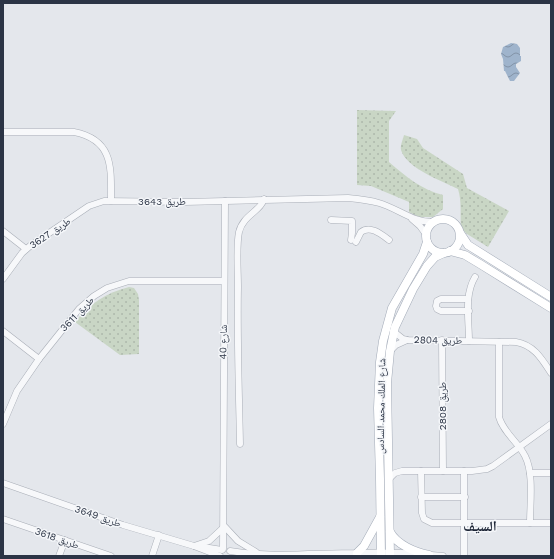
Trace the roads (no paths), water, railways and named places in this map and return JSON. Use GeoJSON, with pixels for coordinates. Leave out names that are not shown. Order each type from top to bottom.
{"type":"FeatureCollection","features":[{"type":"Feature","properties":{"kind":"main road"},"geometry":{"type":"LineString","coordinates":[[551,297],[468,245],[457,226],[449,219],[439,219],[427,228],[425,233],[427,242],[434,250],[465,255],[551,308]]}},
{"type":"Feature","properties":{"kind":"main road"},"geometry":{"type":"LineString","coordinates":[[447,252],[454,249],[459,242],[460,233]]}},
{"type":"Feature","properties":{"kind":"main road","name":"شارع الملك محمد السادس"},"geometry":{"type":"LineString","coordinates":[[380,554],[378,408],[380,362],[383,341],[392,308],[423,254],[427,242]]}},
{"type":"Feature","properties":{"kind":"main road","name":"شارع الملك محمد السادس"},"geometry":{"type":"LineString","coordinates":[[390,554],[387,383],[390,350],[394,331],[427,266],[435,257],[447,252]]}},
{"type":"Feature","properties":{"kind":"main road"},"geometry":{"type":"LineString","coordinates":[[357,553],[364,546],[380,517]]}},
{"type":"Feature","properties":{"kind":"main road"},"geometry":{"type":"LineString","coordinates":[[390,532],[395,539],[406,547],[419,553],[429,555]]}},
{"type":"Feature","properties":{"kind":"street"},"geometry":{"type":"LineString","coordinates":[[3,132],[74,132],[92,138],[102,147],[109,158],[111,168],[111,201]]}},
{"type":"Feature","properties":{"kind":"street"},"geometry":{"type":"LineString","coordinates":[[225,201],[264,199],[359,199],[380,203],[418,220],[433,222]]}},
{"type":"Feature","properties":{"kind":"street","name":"شارع 40"},"geometry":{"type":"LineString","coordinates":[[240,444],[238,295],[239,233],[247,218],[262,204],[264,199]]}},
{"type":"Feature","properties":{"kind":"street","name":"طريق 3643"},"geometry":{"type":"LineString","coordinates":[[99,202],[225,201]]}},
{"type":"Feature","properties":{"kind":"street","name":"شارع 40"},"geometry":{"type":"LineString","coordinates":[[225,201],[222,445],[225,552]]}},
{"type":"Feature","properties":{"kind":"street","name":"طريق 3627"},"geometry":{"type":"LineString","coordinates":[[3,231],[26,249],[84,209],[99,202]]}},
{"type":"Feature","properties":{"kind":"street"},"geometry":{"type":"LineString","coordinates":[[400,212],[417,223],[425,233]]}},
{"type":"Feature","properties":{"kind":"street"},"geometry":{"type":"LineString","coordinates":[[331,220],[352,221],[352,234],[354,241],[363,230],[368,229],[377,232],[389,240]]}},
{"type":"Feature","properties":{"kind":"street"},"geometry":{"type":"LineString","coordinates":[[3,279],[26,249]]}},
{"type":"Feature","properties":{"kind":"street","name":"طريق 2804"},"geometry":{"type":"LineString","coordinates":[[469,341],[468,299],[470,287],[475,277]]}},
{"type":"Feature","properties":{"kind":"street","name":"طريق 3611"},"geometry":{"type":"LineString","coordinates":[[3,424],[17,391],[39,359],[79,309],[94,296],[107,288],[129,281],[224,281]]}},
{"type":"Feature","properties":{"kind":"street"},"geometry":{"type":"LineString","coordinates":[[224,295],[238,295]]}},
{"type":"Feature","properties":{"kind":"street"},"geometry":{"type":"LineString","coordinates":[[468,299],[441,299],[437,301],[436,306],[437,309],[441,311],[469,311]]}},
{"type":"Feature","properties":{"kind":"street"},"geometry":{"type":"LineString","coordinates":[[3,331],[39,359]]}},
{"type":"Feature","properties":{"kind":"street"},"geometry":{"type":"LineString","coordinates":[[394,331],[403,339],[407,340]]}},
{"type":"Feature","properties":{"kind":"street"},"geometry":{"type":"LineString","coordinates":[[390,350],[396,345],[407,340]]}},
{"type":"Feature","properties":{"kind":"street","name":"طريق 2804"},"geometry":{"type":"LineString","coordinates":[[407,340],[520,343],[530,347],[538,354],[551,373]]}},
{"type":"Feature","properties":{"kind":"street","name":"طريق 2808"},"geometry":{"type":"LineString","coordinates":[[442,340],[443,471]]}},
{"type":"Feature","properties":{"kind":"street"},"geometry":{"type":"LineString","coordinates":[[499,342],[499,418],[502,425],[525,456],[530,473],[530,523]]}},
{"type":"Feature","properties":{"kind":"street"},"geometry":{"type":"LineString","coordinates":[[389,479],[395,473],[402,471],[464,471],[487,469],[551,424]]}},
{"type":"Feature","properties":{"kind":"street"},"geometry":{"type":"LineString","coordinates":[[388,463],[402,471]]}},
{"type":"Feature","properties":{"kind":"street"},"geometry":{"type":"LineString","coordinates":[[421,471],[422,513],[424,519],[432,523],[551,523]]}},
{"type":"Feature","properties":{"kind":"street"},"geometry":{"type":"LineString","coordinates":[[464,471],[464,556]]}},
{"type":"Feature","properties":{"kind":"street"},"geometry":{"type":"LineString","coordinates":[[530,473],[551,473]]}},
{"type":"Feature","properties":{"kind":"street","name":"طريق 3649"},"geometry":{"type":"LineString","coordinates":[[3,483],[123,525],[204,550],[225,552]]}},
{"type":"Feature","properties":{"kind":"street"},"geometry":{"type":"LineString","coordinates":[[421,497],[465,497]]}},
{"type":"Feature","properties":{"kind":"street","name":"طريق 3618"},"geometry":{"type":"LineString","coordinates":[[3,519],[111,556]]}},
{"type":"Feature","properties":{"kind":"street"},"geometry":{"type":"LineString","coordinates":[[194,546],[209,541],[224,526],[238,541],[260,554]]}},
{"type":"Feature","properties":{"kind":"street"},"geometry":{"type":"LineString","coordinates":[[152,556],[159,535]]}},
{"type":"Feature","properties":{"kind":"street"},"geometry":{"type":"LineString","coordinates":[[59,556],[65,540]]}},
{"type":"Feature","properties":{"kind":"street","name":"طريق 3649"},"geometry":{"type":"LineString","coordinates":[[194,546],[225,552]]}},
{"type":"Feature","properties":{"kind":"street"},"geometry":{"type":"LineString","coordinates":[[204,550],[210,556]]}},
{"type":"Feature","properties":{"kind":"street"},"geometry":{"type":"LineString","coordinates":[[225,552],[298,555],[357,553],[443,556]]}},
{"type":"Feature","properties":{"kind":"water"},"geometry":{"type":"Polygon","coordinates":[[[511,43],[517,44],[520,48],[521,56],[521,61],[516,64],[516,67],[520,73],[514,81],[510,81],[504,71],[501,54],[503,47],[511,43]]]}},
{"type":"Feature","properties":{"kind":"district","name":"السيف"},"geometry":{"type":"Point","coordinates":[480,526]}}]}
